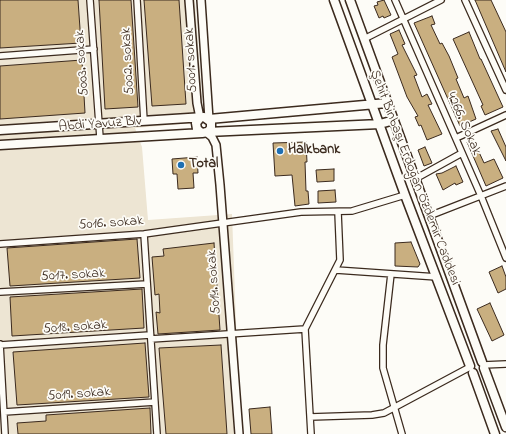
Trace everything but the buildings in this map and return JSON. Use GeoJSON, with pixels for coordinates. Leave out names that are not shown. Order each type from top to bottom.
{"type":"FeatureCollection","features":[{"type":"Feature","properties":{"kind":"main road","name":"Şehit Binbaşı Erdoğan Özdemir Caddesi"},"geometry":{"type":"LineString","coordinates":[[334,0],[405,195],[495,434]]}},
{"type":"Feature","properties":{"kind":"main road","name":"Şehit Binbaşı Erdoğan Özdemir Caddesi"},"geometry":{"type":"LineString","coordinates":[[350,0],[506,428]]}},
{"type":"Feature","properties":{"kind":"main road","name":"Abdi Yavuz Blv"},"geometry":{"type":"LineString","coordinates":[[0,130],[204,119],[387,103]]}},
{"type":"Feature","properties":{"kind":"main road"},"geometry":{"type":"LineString","coordinates":[[204,119],[211,126],[205,132],[198,131],[196,125],[204,119]]}},
{"type":"Feature","properties":{"kind":"main road","name":"Abdi Yavuz Blv"},"geometry":{"type":"LineString","coordinates":[[0,145],[205,132],[380,124],[394,120]]}},
{"type":"Feature","properties":{"kind":"main road"},"geometry":{"type":"LineString","coordinates":[[475,360],[483,365],[480,373],[471,369],[475,360]]}},
{"type":"Feature","properties":{"kind":"street","name":"5003. sokak"},"geometry":{"type":"LineString","coordinates":[[90,0],[100,138]]}},
{"type":"Feature","properties":{"kind":"street","name":"5002. sokak"},"geometry":{"type":"LineString","coordinates":[[137,0],[144,122]]}},
{"type":"Feature","properties":{"kind":"street","name":"5001. sokak"},"geometry":{"type":"LineString","coordinates":[[190,0],[197,103],[204,119]]}},
{"type":"Feature","properties":{"kind":"street","name":"5001. sokak"},"geometry":{"type":"LineString","coordinates":[[202,0],[204,119]]}},
{"type":"Feature","properties":{"kind":"street","name":"4266. Sokak"},"geometry":{"type":"LineString","coordinates":[[395,0],[481,196],[506,258]]}},
{"type":"Feature","properties":{"kind":"street"},"geometry":{"type":"LineString","coordinates":[[364,39],[441,0]]}},
{"type":"Feature","properties":{"kind":"street"},"geometry":{"type":"LineString","coordinates":[[465,0],[506,90]]}},
{"type":"Feature","properties":{"kind":"street"},"geometry":{"type":"LineString","coordinates":[[0,56],[94,49]]}},
{"type":"Feature","properties":{"kind":"street"},"geometry":{"type":"LineString","coordinates":[[456,138],[506,115]]}},
{"type":"Feature","properties":{"kind":"street","name":"5014. sokak"},"geometry":{"type":"LineString","coordinates":[[205,132],[212,138],[216,145],[224,224],[239,434]]}},
{"type":"Feature","properties":{"kind":"street"},"geometry":{"type":"LineString","coordinates":[[416,179],[462,153]]}},
{"type":"Feature","properties":{"kind":"street"},"geometry":{"type":"LineString","coordinates":[[429,216],[506,186]]}},
{"type":"Feature","properties":{"kind":"street","name":"5016. sokak"},"geometry":{"type":"LineString","coordinates":[[0,244],[144,234],[301,212],[352,211],[405,195]]}},
{"type":"Feature","properties":{"kind":"street"},"geometry":{"type":"LineString","coordinates":[[311,434],[305,330],[340,260],[338,212]]}},
{"type":"Feature","properties":{"kind":"street"},"geometry":{"type":"LineString","coordinates":[[144,234],[157,434]]}},
{"type":"Feature","properties":{"kind":"street"},"geometry":{"type":"LineString","coordinates":[[336,270],[437,277]]}},
{"type":"Feature","properties":{"kind":"street"},"geometry":{"type":"LineString","coordinates":[[391,274],[383,345],[383,368],[402,434]]}},
{"type":"Feature","properties":{"kind":"street","name":"5017. sokak"},"geometry":{"type":"LineString","coordinates":[[0,292],[147,284]]}},
{"type":"Feature","properties":{"kind":"street","name":"5018. sokak"},"geometry":{"type":"LineString","coordinates":[[0,344],[305,330]]}},
{"type":"Feature","properties":{"kind":"street"},"geometry":{"type":"LineString","coordinates":[[0,344],[6,434]]}},
{"type":"Feature","properties":{"kind":"street"},"geometry":{"type":"LineString","coordinates":[[483,365],[506,364]]}},
{"type":"Feature","properties":{"kind":"street"},"geometry":{"type":"LineString","coordinates":[[310,417],[372,415],[394,408],[451,377],[471,369]]}},
{"type":"Feature","properties":{"kind":"street","name":"5019. sokak"},"geometry":{"type":"LineString","coordinates":[[4,412],[155,402]]}},
{"type":"Feature","properties":{"kind":"shaded area"},"geometry":{"type":"Polygon","coordinates":[[[0,0],[195,0],[203,112],[194,123],[135,128],[142,147],[148,220],[232,214],[238,376],[243,434],[0,434],[0,0]]]}},
{"type":"Feature","properties":{"kind":"place","name":"Halkbank"},"geometry":{"type":"Point","coordinates":[280,151]}},
{"type":"Feature","properties":{"kind":"place","name":"Total"},"geometry":{"type":"Point","coordinates":[181,165]}}]}
